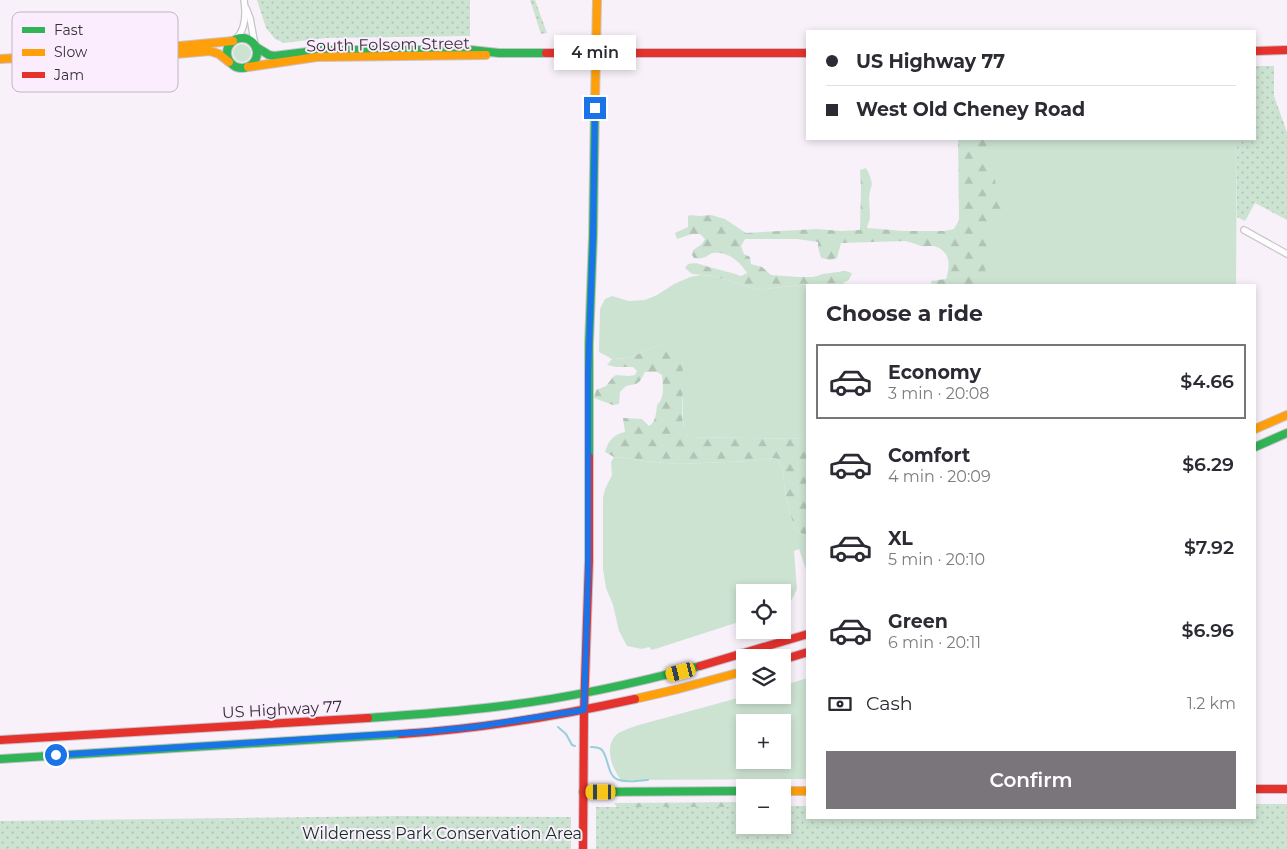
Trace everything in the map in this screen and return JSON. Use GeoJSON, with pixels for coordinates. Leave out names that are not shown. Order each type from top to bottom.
{"type":"FeatureCollection","features":[{"type":"Feature","properties":{"kind":"main road"},"geometry":{"type":"LineString","coordinates":[[583,849],[584,692],[589,560],[589,344],[593,236],[596,0]]}},
{"type":"Feature","properties":{"kind":"main road"},"geometry":{"type":"LineString","coordinates":[[178,46],[245,38],[249,39],[256,46],[257,56],[256,61],[248,67],[238,68],[219,54],[210,51],[178,54]]}},
{"type":"Feature","properties":{"kind":"main road"},"geometry":{"type":"LineString","coordinates":[[229,62],[227,48],[234,40]]}},
{"type":"Feature","properties":{"kind":"main road","name":"South Folsom Street"},"geometry":{"type":"LineString","coordinates":[[256,46],[274,56],[323,50],[471,50],[499,53],[596,54],[806,53]]}},
{"type":"Feature","properties":{"kind":"main road"},"geometry":{"type":"LineString","coordinates":[[1256,50],[1287,50]]}},
{"type":"Feature","properties":{"kind":"main road","name":"South Folsom Street"},"geometry":{"type":"LineString","coordinates":[[248,67],[317,57],[472,56],[499,53]]}},
{"type":"Feature","properties":{"kind":"main road"},"geometry":{"type":"LineString","coordinates":[[1256,429],[1287,415]]}},
{"type":"Feature","properties":{"kind":"main road"},"geometry":{"type":"LineString","coordinates":[[1256,447],[1287,433]]}},
{"type":"Feature","properties":{"kind":"main road","name":"US Highway 77"},"geometry":{"type":"LineString","coordinates":[[0,740],[402,716],[497,706],[660,677],[707,665],[806,635]]}},
{"type":"Feature","properties":{"kind":"main road"},"geometry":{"type":"LineString","coordinates":[[791,657],[806,653]]}},
{"type":"Feature","properties":{"kind":"main road","name":"US Highway 77"},"geometry":{"type":"LineString","coordinates":[[0,758],[422,732],[474,727],[584,710],[666,693],[736,674]]}},
{"type":"Feature","properties":{"kind":"main road"},"geometry":{"type":"LineString","coordinates":[[1256,789],[1287,789]]}},
{"type":"Feature","properties":{"kind":"main road"},"geometry":{"type":"LineString","coordinates":[[583,792],[736,791]]}},
{"type":"Feature","properties":{"kind":"main road"},"geometry":{"type":"LineString","coordinates":[[791,791],[806,791]]}},
{"type":"Feature","properties":{"kind":"street"},"geometry":{"type":"LineString","coordinates":[[234,40],[239,36],[244,27],[245,3]]}},
{"type":"Feature","properties":{"kind":"street"},"geometry":{"type":"LineString","coordinates":[[245,3],[256,46]]}},
{"type":"Feature","properties":{"kind":"street"},"geometry":{"type":"LineString","coordinates":[[1244,230],[1287,254]]}},
{"type":"Feature","properties":{"kind":"green space"},"geometry":{"type":"Polygon","coordinates":[[[257,0],[470,0],[470,36],[326,38],[284,43],[275,39],[266,28],[257,0]]]}},
{"type":"Feature","properties":{"kind":"green space"},"geometry":{"type":"Polygon","coordinates":[[[530,0],[535,0],[547,33],[541,34],[530,0]]]}},
{"type":"Feature","properties":{"kind":"green space"},"geometry":{"type":"Polygon","coordinates":[[[242,44],[248,47],[251,53],[248,59],[242,62],[236,59],[233,53],[236,47],[242,44]]]}},
{"type":"Feature","properties":{"kind":"green space"},"geometry":{"type":"Polygon","coordinates":[[[1256,66],[1274,66],[1274,96],[1287,132],[1287,220],[1255,203],[1245,221],[1237,217],[1237,140],[1256,140],[1256,66]]]}},
{"type":"Feature","properties":{"kind":"green space"},"geometry":{"type":"Polygon","coordinates":[[[958,140],[992,140],[992,163],[999,202],[1006,208],[1004,215],[993,227],[989,240],[985,268],[988,284],[932,284],[931,281],[946,279],[949,265],[945,253],[935,246],[921,246],[905,241],[841,243],[837,258],[830,260],[821,258],[818,242],[797,239],[745,239],[741,246],[744,254],[750,257],[751,264],[762,267],[771,275],[813,277],[845,271],[852,273],[849,280],[843,283],[806,284],[757,290],[714,276],[692,274],[685,268],[688,264],[696,263],[741,276],[747,273],[737,261],[724,254],[713,253],[705,257],[694,258],[692,255],[693,250],[702,244],[705,239],[700,234],[692,234],[677,239],[675,233],[688,227],[688,216],[690,215],[711,215],[725,219],[746,233],[817,229],[860,230],[860,170],[866,168],[872,184],[869,195],[870,217],[867,228],[904,231],[944,231],[954,229],[959,220],[958,140]]]}},
{"type":"Feature","properties":{"kind":"green space"},"geometry":{"type":"Polygon","coordinates":[[[972,140],[1237,140],[1236,284],[973,284],[972,140]]]}},
{"type":"Feature","properties":{"kind":"green space"},"geometry":{"type":"Polygon","coordinates":[[[701,275],[714,276],[757,290],[806,284],[806,439],[688,437],[684,432],[682,363],[663,343],[629,358],[612,359],[599,352],[600,309],[605,299],[612,296],[629,301],[645,300],[690,277],[701,275]]]}},
{"type":"Feature","properties":{"kind":"green space"},"geometry":{"type":"Polygon","coordinates":[[[843,283],[844,284],[808,284],[843,283]]]}},
{"type":"Feature","properties":{"kind":"green space"},"geometry":{"type":"Polygon","coordinates":[[[663,343],[669,344],[676,350],[681,358],[683,369],[682,418],[688,437],[806,439],[806,536],[795,529],[787,501],[784,477],[779,462],[775,458],[679,464],[614,457],[605,452],[612,439],[618,434],[625,432],[623,418],[642,419],[649,426],[654,420],[657,405],[661,399],[663,391],[662,375],[657,372],[645,372],[636,384],[626,386],[620,392],[619,404],[613,405],[594,398],[596,390],[606,386],[616,375],[635,375],[637,371],[633,367],[607,365],[612,359],[629,358],[663,343]]]}},
{"type":"Feature","properties":{"kind":"green space"},"geometry":{"type":"Polygon","coordinates":[[[614,457],[679,464],[775,458],[779,462],[784,477],[787,501],[795,529],[806,536],[806,570],[799,549],[794,551],[797,589],[791,601],[791,584],[736,584],[736,623],[652,650],[649,647],[642,649],[627,646],[619,631],[613,605],[606,588],[603,569],[603,498],[612,475],[611,462],[614,457]]]}},
{"type":"Feature","properties":{"kind":"green space"},"geometry":{"type":"Polygon","coordinates":[[[806,678],[806,779],[621,780],[612,764],[610,746],[616,735],[635,726],[736,699],[736,704],[791,704],[791,683],[806,678]]]}},
{"type":"Feature","properties":{"kind":"green space"},"geometry":{"type":"Polygon","coordinates":[[[736,802],[736,824],[619,810],[614,803],[736,802]]]}},
{"type":"Feature","properties":{"kind":"green space","name":"Wilderness Park Conservation Area"},"geometry":{"type":"Polygon","coordinates":[[[1256,804],[1287,804],[1287,849],[596,849],[596,807],[736,807],[736,834],[791,834],[791,806],[806,806],[806,819],[1256,819],[1256,804]]]}},
{"type":"Feature","properties":{"kind":"green space","name":"Wilderness Park Conservation Area"},"geometry":{"type":"Polygon","coordinates":[[[399,816],[571,817],[571,849],[0,849],[0,821],[399,816]]]}},
{"type":"Feature","properties":{"kind":"waterway"},"geometry":{"type":"LineString","coordinates":[[558,727],[566,734],[572,745],[575,746]]}},
{"type":"Feature","properties":{"kind":"waterway"},"geometry":{"type":"LineString","coordinates":[[591,747],[602,750],[610,771],[615,778],[626,781],[648,780]]}},
{"type":"Feature","properties":{"kind":"traffic: fast"},"geometry":{"type":"LineString","coordinates":[[242,38],[253,42],[257,53],[253,64],[242,68],[231,64],[227,53],[231,42],[242,38]]}},
{"type":"Feature","properties":{"kind":"traffic: fast"},"geometry":{"type":"LineString","coordinates":[[256,47],[274,56],[323,50],[471,50],[499,53],[546,53]]}},
{"type":"Feature","properties":{"kind":"traffic: fast"},"geometry":{"type":"LineString","coordinates":[[589,457],[589,344],[595,102]]}},
{"type":"Feature","properties":{"kind":"traffic: fast"},"geometry":{"type":"LineString","coordinates":[[1256,447],[1287,433]]}},
{"type":"Feature","properties":{"kind":"traffic: fast"},"geometry":{"type":"LineString","coordinates":[[368,718],[546,700],[624,685],[700,666]]}},
{"type":"Feature","properties":{"kind":"traffic: fast"},"geometry":{"type":"LineString","coordinates":[[0,759],[401,734]]}},
{"type":"Feature","properties":{"kind":"traffic: fast"},"geometry":{"type":"LineString","coordinates":[[583,792],[736,791]]}},
{"type":"Feature","properties":{"kind":"traffic: slow"},"geometry":{"type":"LineString","coordinates":[[595,102],[597,0]]}},
{"type":"Feature","properties":{"kind":"traffic: slow"},"geometry":{"type":"LineString","coordinates":[[178,46],[233,41]]}},
{"type":"Feature","properties":{"kind":"traffic: slow"},"geometry":{"type":"LineString","coordinates":[[178,54],[210,51],[219,54],[229,62]]}},
{"type":"Feature","properties":{"kind":"traffic: slow"},"geometry":{"type":"LineString","coordinates":[[248,67],[317,57],[486,55]]}},
{"type":"Feature","properties":{"kind":"traffic: slow"},"geometry":{"type":"LineString","coordinates":[[0,59],[12,58]]}},
{"type":"Feature","properties":{"kind":"traffic: slow"},"geometry":{"type":"LineString","coordinates":[[1256,429],[1287,415]]}},
{"type":"Feature","properties":{"kind":"traffic: slow"},"geometry":{"type":"LineString","coordinates":[[635,699],[736,673]]}},
{"type":"Feature","properties":{"kind":"traffic: slow"},"geometry":{"type":"LineString","coordinates":[[791,791],[806,791]]}},
{"type":"Feature","properties":{"kind":"traffic: jam"},"geometry":{"type":"LineString","coordinates":[[1256,51],[1287,50]]}},
{"type":"Feature","properties":{"kind":"traffic: jam"},"geometry":{"type":"LineString","coordinates":[[546,53],[806,53]]}},
{"type":"Feature","properties":{"kind":"traffic: jam"},"geometry":{"type":"LineString","coordinates":[[583,849],[584,710],[589,560],[589,457]]}},
{"type":"Feature","properties":{"kind":"traffic: jam"},"geometry":{"type":"LineString","coordinates":[[700,666],[806,635]]}},
{"type":"Feature","properties":{"kind":"traffic: jam"},"geometry":{"type":"LineString","coordinates":[[791,657],[806,653]]}},
{"type":"Feature","properties":{"kind":"traffic: jam"},"geometry":{"type":"LineString","coordinates":[[401,734],[519,721],[635,699]]}},
{"type":"Feature","properties":{"kind":"traffic: jam"},"geometry":{"type":"LineString","coordinates":[[0,740],[368,718]]}},
{"type":"Feature","properties":{"kind":"traffic: jam"},"geometry":{"type":"LineString","coordinates":[[1256,789],[1287,789]]}},
{"type":"Feature","properties":{"kind":"route"},"geometry":{"type":"LineString","coordinates":[[56,755],[422,732],[474,727],[584,710],[588,576],[588,375],[595,108]]}}]}
